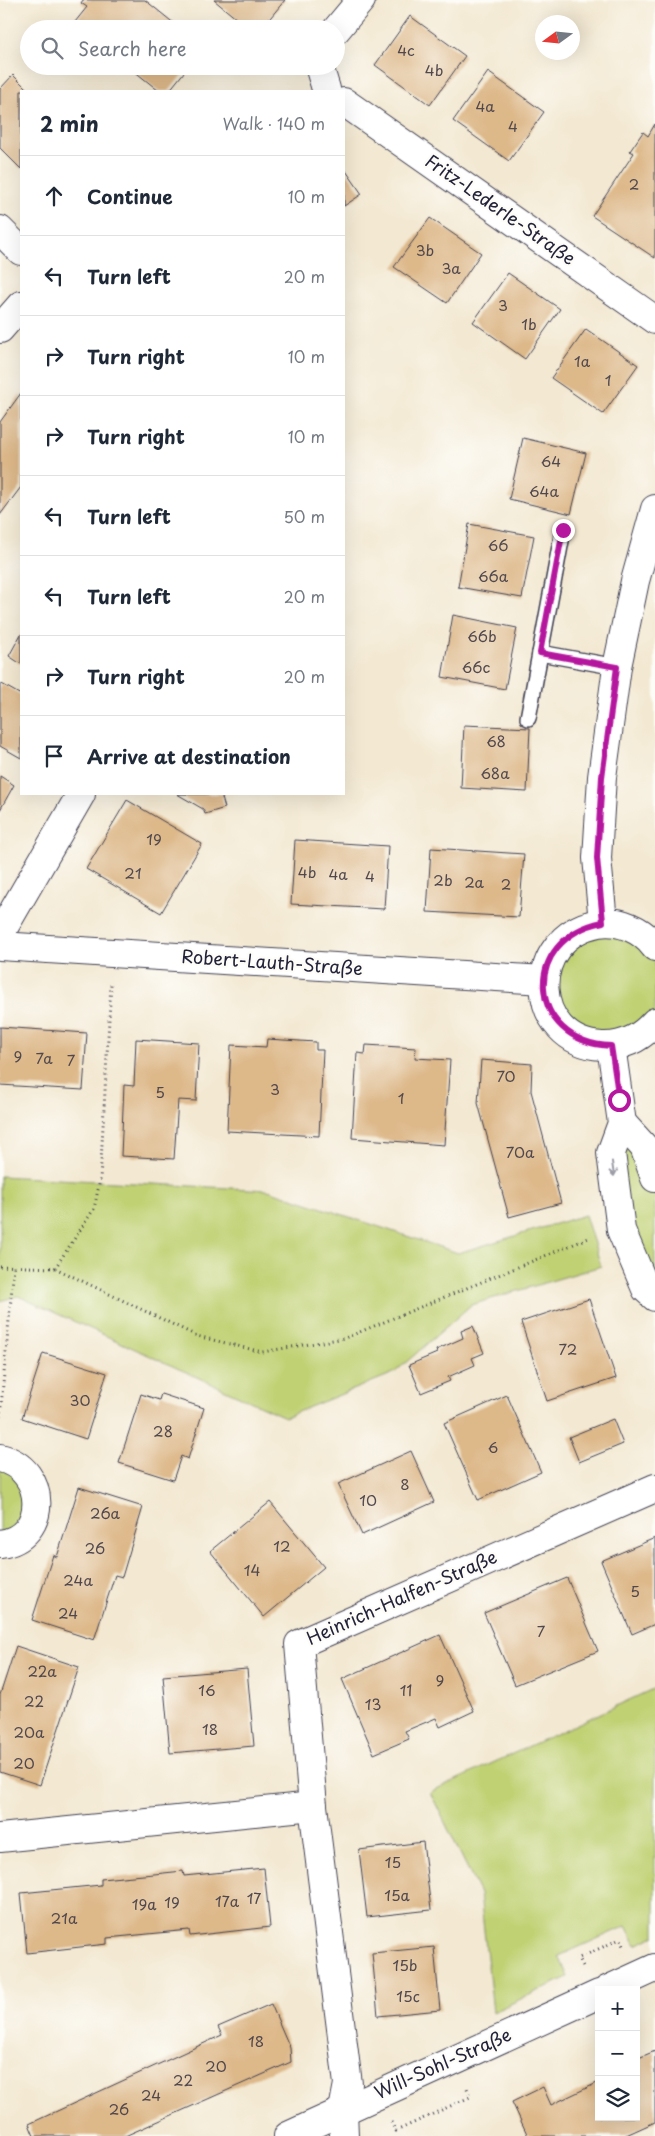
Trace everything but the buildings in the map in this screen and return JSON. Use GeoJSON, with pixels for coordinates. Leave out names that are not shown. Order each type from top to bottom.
{"type":"FeatureCollection","features":[{"type":"Feature","properties":{"kind":"street"},"geometry":{"type":"LineString","coordinates":[[344,20],[361,0]]}},
{"type":"Feature","properties":{"kind":"street","name":"Fritz-Lederle-Straße"},"geometry":{"type":"LineString","coordinates":[[345,100],[655,320]]}},
{"type":"Feature","properties":{"kind":"street"},"geometry":{"type":"LineString","coordinates":[[0,230],[20,250]]}},
{"type":"Feature","properties":{"kind":"street"},"geometry":{"type":"LineString","coordinates":[[0,329],[20,306]]}},
{"type":"Feature","properties":{"kind":"street"},"geometry":{"type":"LineString","coordinates":[[603,922],[597,858],[602,777],[617,667],[635,581],[655,509]]}},
{"type":"Feature","properties":{"kind":"street"},"geometry":{"type":"LineString","coordinates":[[0,934],[80,795]]}},
{"type":"Feature","properties":{"kind":"street"},"geometry":{"type":"LineString","coordinates":[[655,947],[642,933],[630,927],[603,922],[585,926],[569,934],[557,947],[548,962],[544,980],[545,998],[551,1014],[562,1028],[576,1039],[593,1045],[611,1046],[637,1038],[655,1022]]}},
{"type":"Feature","properties":{"kind":"street","name":"Robert-Lauth-Straße"},"geometry":{"type":"LineString","coordinates":[[0,946],[544,980]]}},
{"type":"Feature","properties":{"kind":"street"},"geometry":{"type":"LineString","coordinates":[[611,1046],[622,1123],[611,1153],[621,1230],[646,1290],[655,1297]]}},
{"type":"Feature","properties":{"kind":"street"},"geometry":{"type":"LineString","coordinates":[[622,1123],[644,1147],[655,1178]]}},
{"type":"Feature","properties":{"kind":"street"},"geometry":{"type":"LineString","coordinates":[[0,1458],[9,1460],[21,1468],[30,1478],[36,1490],[37,1504],[34,1518],[26,1530],[16,1539],[0,1544]]}},
{"type":"Feature","properties":{"kind":"street","name":"Heinrich-Halfen-Straße"},"geometry":{"type":"LineString","coordinates":[[343,2123],[348,2084],[313,1806],[299,1644],[655,1488]]}},
{"type":"Feature","properties":{"kind":"street"},"geometry":{"type":"LineString","coordinates":[[0,1838],[313,1806]]}},
{"type":"Feature","properties":{"kind":"street"},"geometry":{"type":"LineString","coordinates":[[616,1986],[655,1968]]}},
{"type":"Feature","properties":{"kind":"street","name":"Will-Sohl-Straße"},"geometry":{"type":"LineString","coordinates":[[288,2136],[343,2123],[595,1996]]}},
{"type":"Feature","properties":{"kind":"lane"},"geometry":{"type":"LineString","coordinates":[[528,718],[563,530]]}},
{"type":"Feature","properties":{"kind":"lane"},"geometry":{"type":"LineString","coordinates":[[540,653],[617,667]]}},
{"type":"Feature","properties":{"kind":"path"},"geometry":{"type":"LineString","coordinates":[[55,1268],[94,1209],[100,1180],[113,953]]}},
{"type":"Feature","properties":{"kind":"path"},"geometry":{"type":"LineString","coordinates":[[0,1266],[55,1268],[196,1336],[262,1352],[345,1338],[592,1237]]}},
{"type":"Feature","properties":{"kind":"path"},"geometry":{"type":"LineString","coordinates":[[0,1418],[14,1266]]}},
{"type":"Feature","properties":{"kind":"green space"},"geometry":{"type":"Polygon","coordinates":[[[585,926],[655,947],[655,1022],[637,1038],[562,1029],[548,962],[585,926]]]}},
{"type":"Feature","properties":{"kind":"green space"},"geometry":{"type":"Polygon","coordinates":[[[622,1123],[655,1178],[655,1297],[621,1230],[622,1123]]]}},
{"type":"Feature","properties":{"kind":"green space"},"geometry":{"type":"Polygon","coordinates":[[[0,1176],[268,1190],[458,1253],[585,1215],[601,1266],[471,1305],[394,1373],[285,1417],[18,1296],[0,1301],[0,1176]]]}},
{"type":"Feature","properties":{"kind":"green space"},"geometry":{"type":"Polygon","coordinates":[[[0,1458],[37,1504],[0,1544],[0,1458]]]}},
{"type":"Feature","properties":{"kind":"green space"},"geometry":{"type":"Polygon","coordinates":[[[655,1688],[655,1936],[636,1945],[626,1926],[559,1956],[568,1977],[493,2012],[480,1894],[430,1792],[655,1688]]]}},
{"type":"Feature","properties":{"kind":"route"},"geometry":{"type":"LineString","coordinates":[[563,530],[540,653],[617,667],[602,777],[597,858],[603,922],[585,926],[569,934],[557,947],[548,962],[544,980],[545,998],[551,1014],[562,1028],[576,1039],[593,1045],[611,1046],[619,1100]]}}]}
